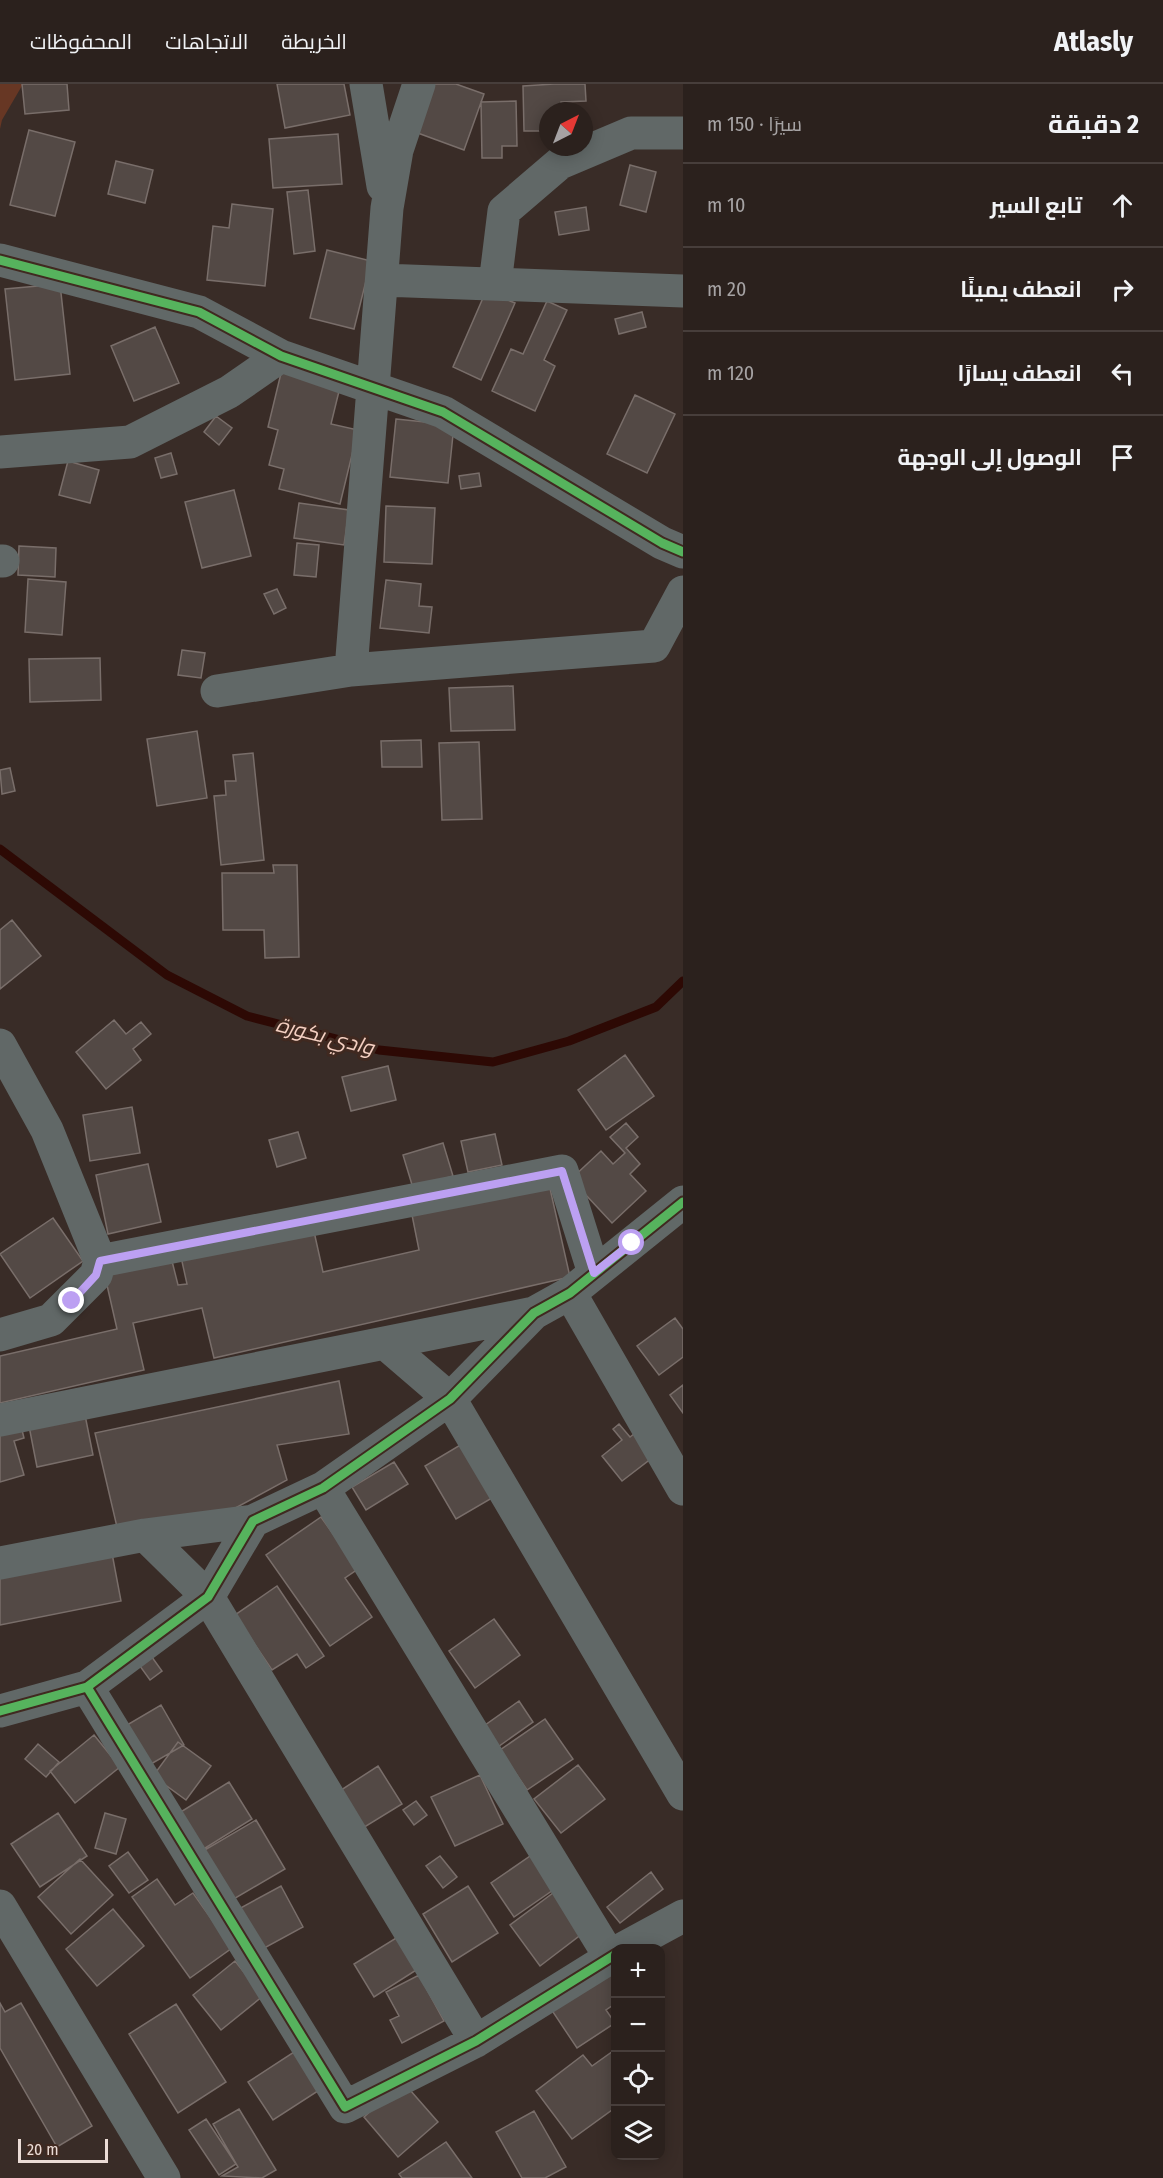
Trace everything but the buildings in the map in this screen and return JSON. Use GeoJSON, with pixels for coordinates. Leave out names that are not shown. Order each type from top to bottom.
{"type":"FeatureCollection","features":[{"type":"Feature","properties":{"kind":"street"},"geometry":{"type":"LineString","coordinates":[[366,84],[387,208]]}},
{"type":"Feature","properties":{"kind":"street"},"geometry":{"type":"LineString","coordinates":[[351,670],[387,208],[397,150],[419,84]]}},
{"type":"Feature","properties":{"kind":"street"},"geometry":{"type":"LineString","coordinates":[[495,284],[504,211],[560,163],[631,133],[683,133]]}},
{"type":"Feature","properties":{"kind":"street"},"geometry":{"type":"LineString","coordinates":[[0,260],[199,312],[281,356],[443,412],[662,543],[683,552]]}},
{"type":"Feature","properties":{"kind":"street"},"geometry":{"type":"LineString","coordinates":[[382,280],[683,291]]}},
{"type":"Feature","properties":{"kind":"street"},"geometry":{"type":"LineString","coordinates":[[0,452],[130,442],[229,392],[281,356]]}},
{"type":"Feature","properties":{"kind":"street"},"geometry":{"type":"LineString","coordinates":[[217,691],[351,670],[654,646],[683,592]]}},
{"type":"Feature","properties":{"kind":"street"},"geometry":{"type":"LineString","coordinates":[[0,1046],[47,1130],[100,1261],[96,1275],[51,1320],[0,1335]]}},
{"type":"Feature","properties":{"kind":"street"},"geometry":{"type":"LineString","coordinates":[[100,1261],[562,1171],[582,1283],[683,1489]]}},
{"type":"Feature","properties":{"kind":"street"},"geometry":{"type":"LineString","coordinates":[[0,1563],[145,1535],[253,1521],[323,1488],[450,1399],[534,1313],[582,1283],[683,1202]]}},
{"type":"Feature","properties":{"kind":"street"},"geometry":{"type":"LineString","coordinates":[[0,1420],[534,1313]]}},
{"type":"Feature","properties":{"kind":"street"},"geometry":{"type":"LineString","coordinates":[[386,1344],[450,1399],[683,1794]]}},
{"type":"Feature","properties":{"kind":"street"},"geometry":{"type":"LineString","coordinates":[[323,1488],[611,1944]]}},
{"type":"Feature","properties":{"kind":"street"},"geometry":{"type":"LineString","coordinates":[[3,1718],[87,1687],[208,1597],[253,1521]]}},
{"type":"Feature","properties":{"kind":"street"},"geometry":{"type":"LineString","coordinates":[[145,1535],[208,1597],[476,2041]]}},
{"type":"Feature","properties":{"kind":"street"},"geometry":{"type":"LineString","coordinates":[[87,1687],[345,2107],[476,2041],[611,1957]]}},
{"type":"Feature","properties":{"kind":"street"},"geometry":{"type":"LineString","coordinates":[[0,1906],[164,2178]]}},
{"type":"Feature","properties":{"kind":"street"},"geometry":{"type":"LineString","coordinates":[[633,1944],[683,1916]]}},
{"type":"Feature","properties":{"kind":"shaded area"},"geometry":{"type":"Polygon","coordinates":[[[0,84],[23,84],[2,120],[0,129],[0,84]]]}},
{"type":"Feature","properties":{"kind":"waterway","name":"وادي بكورة"},"geometry":{"type":"LineString","coordinates":[[0,849],[167,975],[247,1016],[379,1050],[493,1062],[569,1041],[656,1007],[683,981]]}},
{"type":"Feature","properties":{"kind":"cycle path"},"geometry":{"type":"LineString","coordinates":[[0,260],[199,312],[281,356],[443,412],[662,543],[683,552]]}},
{"type":"Feature","properties":{"kind":"cycle path"},"geometry":{"type":"LineString","coordinates":[[0,1711],[87,1687],[208,1597],[253,1521],[323,1488],[450,1399],[534,1313],[570,1293],[683,1202]]}},
{"type":"Feature","properties":{"kind":"cycle path"},"geometry":{"type":"LineString","coordinates":[[87,1687],[345,2107],[476,2041],[611,1957]]}},
{"type":"Feature","properties":{"kind":"route"},"geometry":{"type":"LineString","coordinates":[[72,1301],[96,1275],[100,1261],[562,1171],[594,1273],[632,1243]]}}]}
